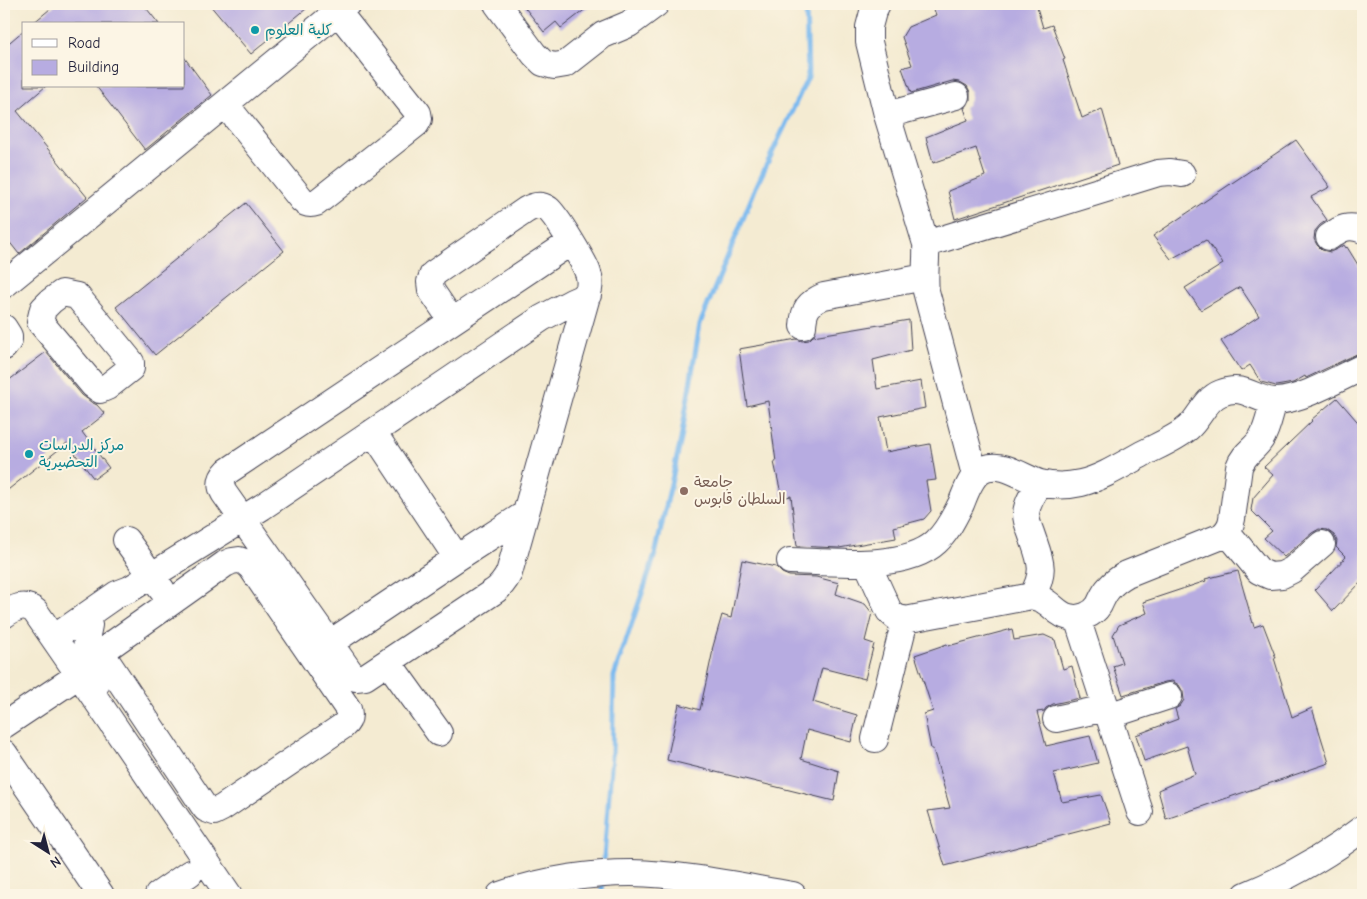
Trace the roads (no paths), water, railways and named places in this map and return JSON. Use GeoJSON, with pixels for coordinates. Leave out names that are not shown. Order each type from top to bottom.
{"type":"FeatureCollection","features":[{"type":"Feature","properties":{"kind":"lane"},"geometry":{"type":"LineString","coordinates":[[496,4],[534,54],[543,63],[554,66],[566,64],[603,35],[629,24],[656,4]]}},
{"type":"Feature","properties":{"kind":"lane"},"geometry":{"type":"LineString","coordinates":[[877,4],[872,12],[869,42],[887,115],[926,244],[925,277],[928,298],[975,475]]}},
{"type":"Feature","properties":{"kind":"lane"},"geometry":{"type":"LineString","coordinates":[[4,285],[342,8],[418,113],[419,119],[416,124],[316,204],[311,205],[302,200],[225,104]]}},
{"type":"Feature","properties":{"kind":"lane"},"geometry":{"type":"LineString","coordinates":[[887,115],[956,96]]}},
{"type":"Feature","properties":{"kind":"lane"},"geometry":{"type":"LineString","coordinates":[[926,244],[1158,173],[1182,174]]}},
{"type":"Feature","properties":{"kind":"lane"},"geometry":{"type":"LineString","coordinates":[[452,321],[431,290],[430,282],[433,274],[533,206],[542,206],[549,210],[571,242],[588,272],[590,280],[588,295],[509,573],[500,587],[365,677],[356,678],[221,488],[223,475],[571,242]]}},
{"type":"Feature","properties":{"kind":"lane"},"geometry":{"type":"LineString","coordinates":[[1328,237],[1341,228],[1356,227],[1363,230]]}},
{"type":"Feature","properties":{"kind":"lane"},"geometry":{"type":"LineString","coordinates":[[25,268],[51,301]]}},
{"type":"Feature","properties":{"kind":"lane"},"geometry":{"type":"LineString","coordinates":[[803,326],[803,316],[807,307],[815,300],[824,296],[925,277]]}},
{"type":"Feature","properties":{"kind":"lane"},"geometry":{"type":"LineString","coordinates":[[4,725],[71,658],[117,594],[149,577],[243,518],[542,318],[588,295]]}},
{"type":"Feature","properties":{"kind":"lane"},"geometry":{"type":"LineString","coordinates":[[4,328],[9,336],[9,340],[4,347]]}},
{"type":"Feature","properties":{"kind":"lane"},"geometry":{"type":"LineString","coordinates":[[790,560],[867,563],[914,554],[925,550],[943,535],[950,526],[975,475],[984,468],[996,466],[1041,483],[1060,486],[1080,484],[1099,477],[1183,432],[1197,419],[1210,401],[1219,394],[1231,390],[1243,390],[1267,400],[1283,400],[1301,395],[1363,367]]}},
{"type":"Feature","properties":{"kind":"lane"},"geometry":{"type":"LineString","coordinates":[[867,563],[889,611],[896,617],[905,620],[1032,596],[1045,600],[1062,615],[1077,618],[1089,615],[1098,607],[1110,587],[1127,574],[1222,536],[1227,532],[1231,525],[1239,466],[1244,456],[1263,436],[1274,401]]}},
{"type":"Feature","properties":{"kind":"lane"},"geometry":{"type":"LineString","coordinates":[[374,432],[457,558]]}},
{"type":"Feature","properties":{"kind":"lane"},"geometry":{"type":"LineString","coordinates":[[1032,596],[1038,585],[1041,572],[1040,558],[1026,515],[1030,498],[1041,483]]}},
{"type":"Feature","properties":{"kind":"lane"},"geometry":{"type":"LineString","coordinates":[[330,643],[525,514]]}},
{"type":"Feature","properties":{"kind":"lane"},"geometry":{"type":"LineString","coordinates":[[1227,532],[1259,571],[1270,576],[1282,575],[1292,570],[1322,544]]}},
{"type":"Feature","properties":{"kind":"lane"},"geometry":{"type":"LineString","coordinates":[[133,535],[149,577],[177,598]]}},
{"type":"Feature","properties":{"kind":"lane"},"geometry":{"type":"LineString","coordinates":[[232,560],[245,562],[251,567],[348,709],[349,714],[347,723],[218,811],[210,811],[203,805],[105,656],[107,647],[177,598],[232,560]]}},
{"type":"Feature","properties":{"kind":"lane"},"geometry":{"type":"LineString","coordinates":[[71,658],[89,625],[149,577]]}},
{"type":"Feature","properties":{"kind":"lane"},"geometry":{"type":"LineString","coordinates":[[4,615],[20,606],[31,608],[35,611],[71,658],[95,698],[229,895]]}},
{"type":"Feature","properties":{"kind":"lane"},"geometry":{"type":"LineString","coordinates":[[1077,618],[1140,812]]}},
{"type":"Feature","properties":{"kind":"lane"},"geometry":{"type":"LineString","coordinates":[[875,739],[905,620]]}},
{"type":"Feature","properties":{"kind":"lane"},"geometry":{"type":"LineString","coordinates":[[4,707],[71,658],[86,652],[89,625]]}},
{"type":"Feature","properties":{"kind":"lane"},"geometry":{"type":"LineString","coordinates":[[388,662],[439,734]]}},
{"type":"Feature","properties":{"kind":"lane"},"geometry":{"type":"LineString","coordinates":[[1056,719],[1107,712],[1169,696]]}},
{"type":"Feature","properties":{"kind":"lane"},"geometry":{"type":"LineString","coordinates":[[4,753],[101,895]]}},
{"type":"Feature","properties":{"kind":"lane"},"geometry":{"type":"LineString","coordinates":[[1246,895],[1302,869],[1363,828]]}},
{"type":"Feature","properties":{"kind":"lane"},"geometry":{"type":"LineString","coordinates":[[158,895],[190,873]]}},
{"type":"Feature","properties":{"kind":"lane"},"geometry":{"type":"LineString","coordinates":[[500,895],[525,887],[577,877],[630,873],[705,880],[792,895]]}},
{"type":"Feature","properties":{"kind":"waterway"},"geometry":{"type":"LineString","coordinates":[[604,858],[612,755],[614,676],[655,555],[681,439],[700,324],[756,187],[808,77],[806,4]]}},
{"type":"Feature","properties":{"kind":"waterway"},"geometry":{"type":"LineString","coordinates":[[601,895],[603,883]]}},
{"type":"Feature","properties":{"kind":"place","name":"كلية العلوم"},"geometry":{"type":"Point","coordinates":[255,30]}},
{"type":"Feature","properties":{"kind":"place","name":"مركز الدراسات التحضيرية"},"geometry":{"type":"Point","coordinates":[29,454]}},
{"type":"Feature","properties":{"kind":"place","name":"جامعة السلطان قابوس"},"geometry":{"type":"Point","coordinates":[684,491]}}]}
